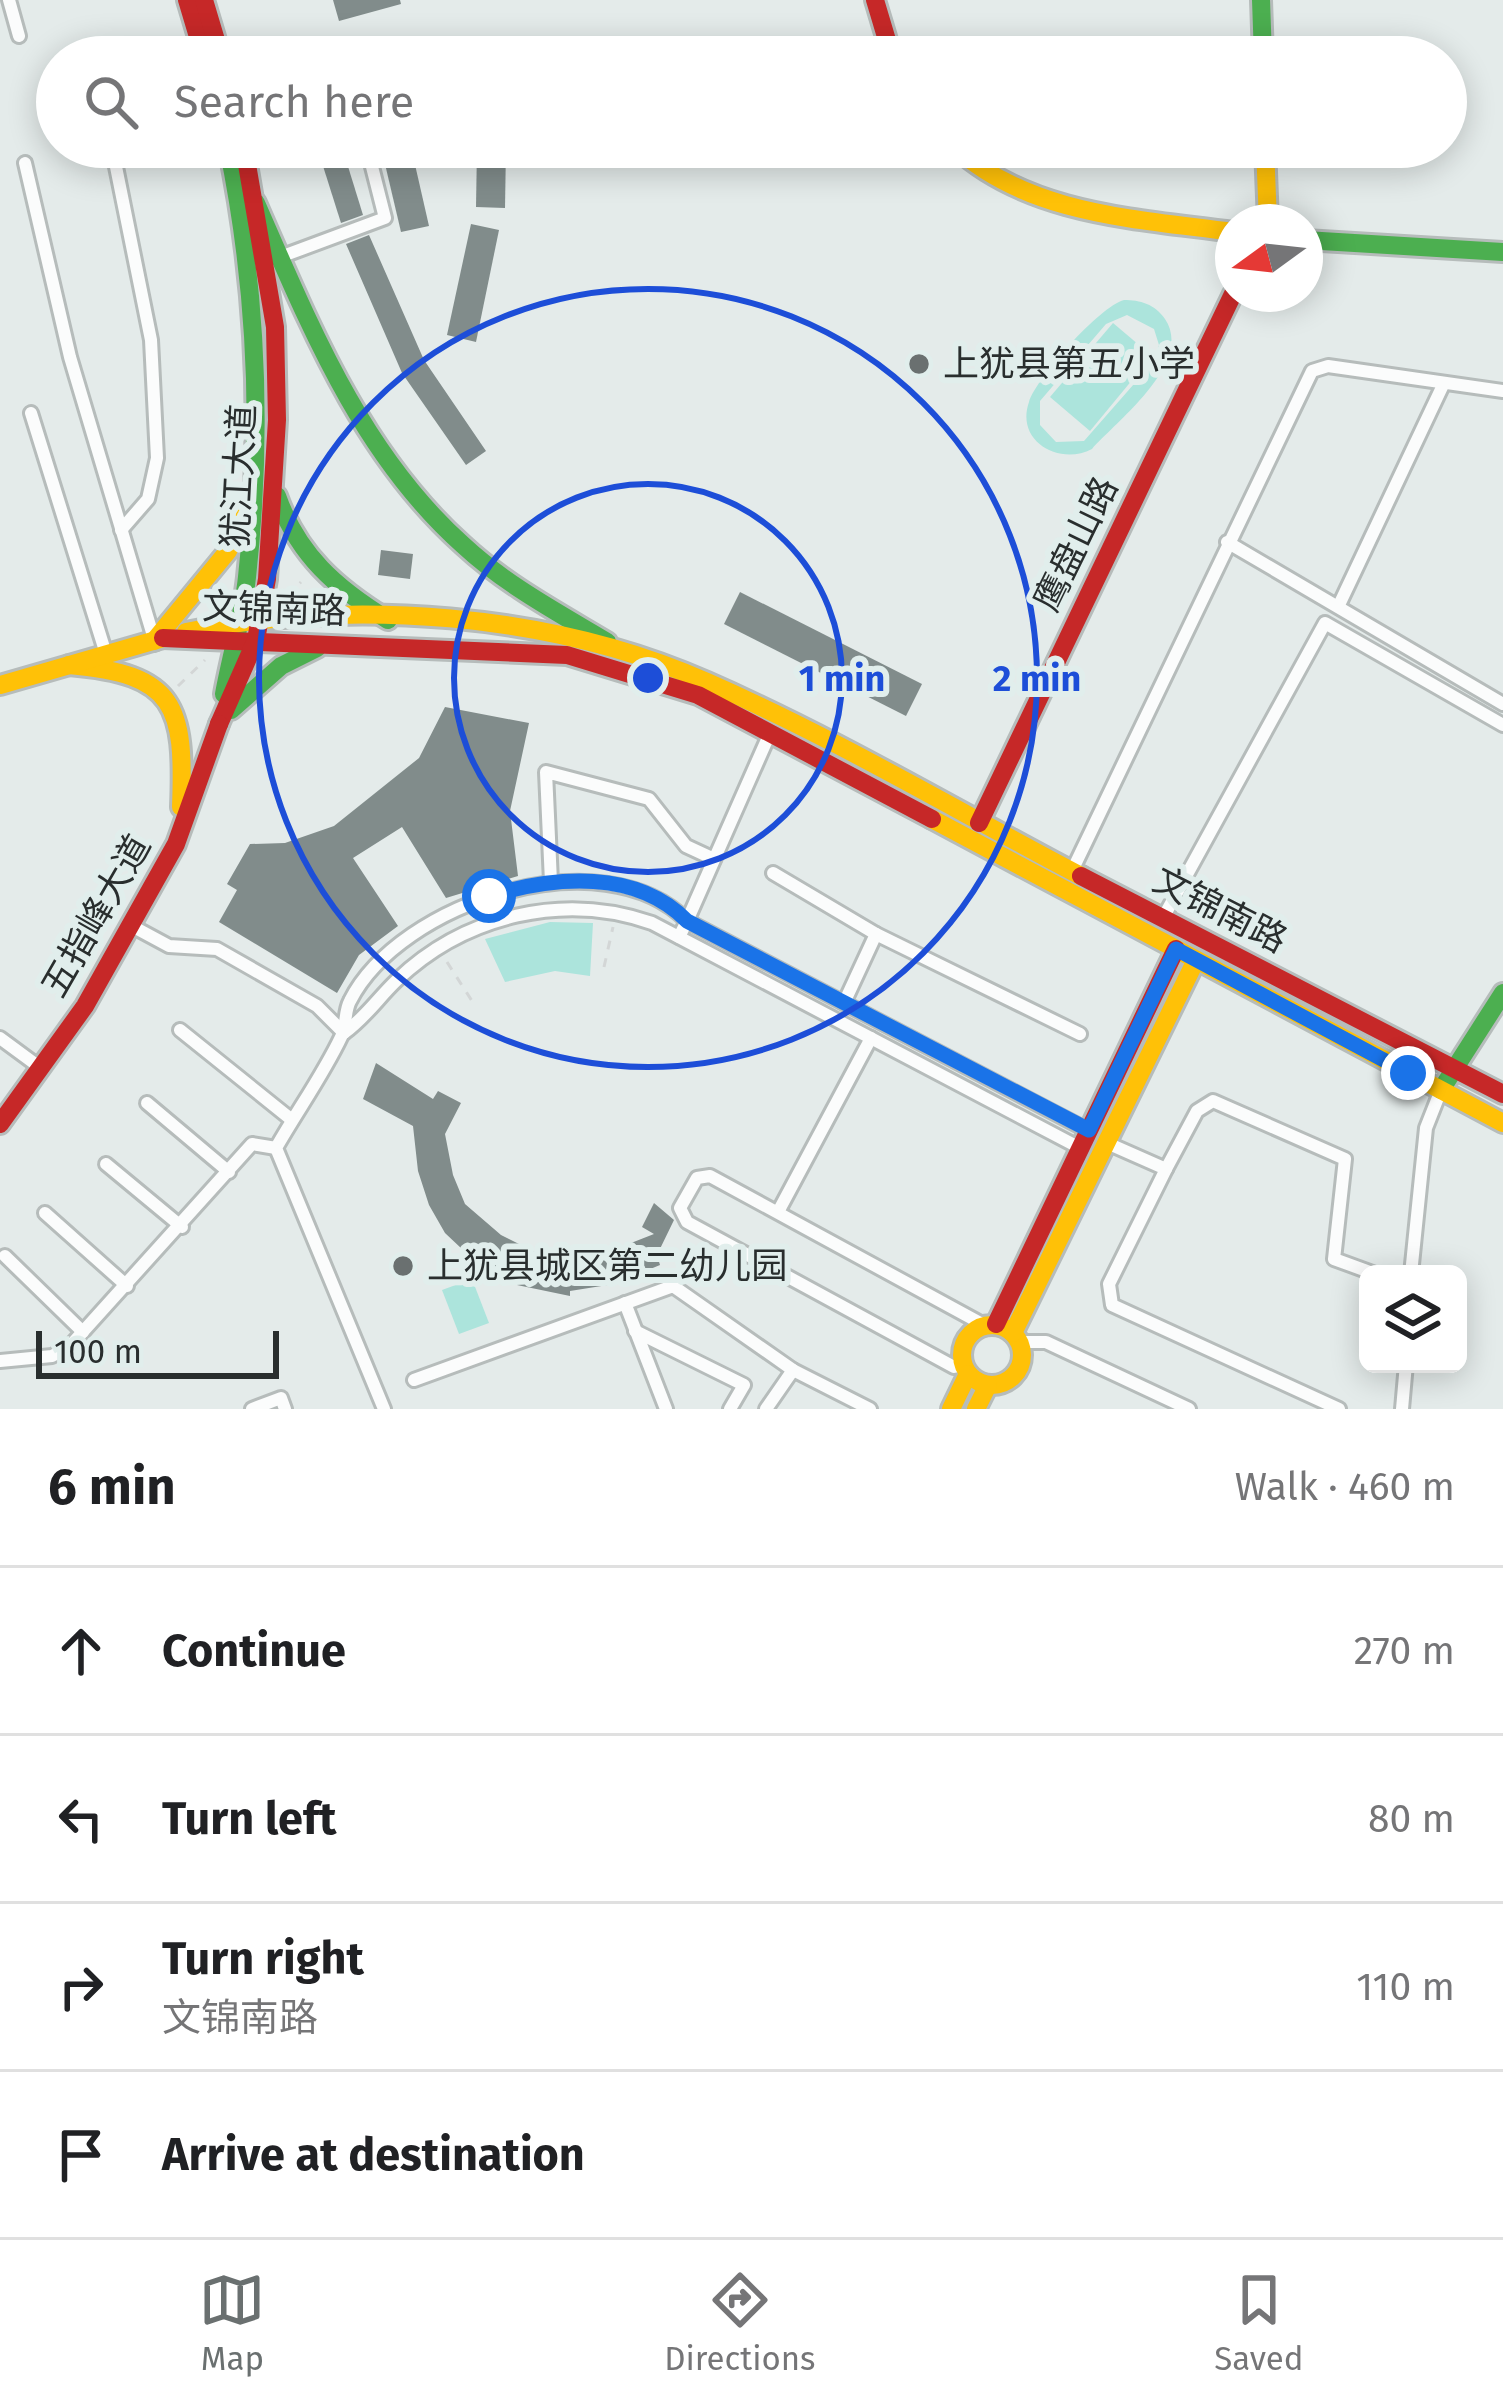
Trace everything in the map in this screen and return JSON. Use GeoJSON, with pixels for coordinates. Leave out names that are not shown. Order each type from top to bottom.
{"type":"FeatureCollection","features":[{"type":"Feature","properties":{"kind":"main road"},"geometry":{"type":"LineString","coordinates":[[187,0],[198,36]]}},
{"type":"Feature","properties":{"kind":"main road"},"geometry":{"type":"LineString","coordinates":[[204,0],[215,36]]}},
{"type":"Feature","properties":{"kind":"main road"},"geometry":{"type":"LineString","coordinates":[[875,0],[886,36]]}},
{"type":"Feature","properties":{"kind":"main road"},"geometry":{"type":"LineString","coordinates":[[1261,0],[1262,36]]}},
{"type":"Feature","properties":{"kind":"main road","name":"犹江大道"},"geometry":{"type":"LineString","coordinates":[[219,724],[247,580],[251,501],[255,328],[242,208],[233,168]]}},
{"type":"Feature","properties":{"kind":"main road","name":"犹江大道"},"geometry":{"type":"LineString","coordinates":[[219,724],[256,640],[273,483],[275,327],[248,168]]}},
{"type":"Feature","properties":{"kind":"main road"},"geometry":{"type":"LineString","coordinates":[[979,168],[1056,205],[1215,229]]}},
{"type":"Feature","properties":{"kind":"main road"},"geometry":{"type":"LineString","coordinates":[[1266,168],[1267,204]]}},
{"type":"Feature","properties":{"kind":"main road"},"geometry":{"type":"LineString","coordinates":[[256,203],[330,376],[384,463],[512,585],[638,660]]}},
{"type":"Feature","properties":{"kind":"main road"},"geometry":{"type":"LineString","coordinates":[[1323,241],[1503,252]]}},
{"type":"Feature","properties":{"kind":"main road","name":"鹰盘山路"},"geometry":{"type":"LineString","coordinates":[[979,823],[1224,312]]}},
{"type":"Feature","properties":{"kind":"main road"},"geometry":{"type":"LineString","coordinates":[[273,483],[293,541],[313,567],[389,621]]}},
{"type":"Feature","properties":{"kind":"main road"},"geometry":{"type":"LineString","coordinates":[[0,685],[159,639],[228,551],[251,501]]}},
{"type":"Feature","properties":{"kind":"main road","name":"文锦南路"},"geometry":{"type":"LineString","coordinates":[[159,639],[238,618],[389,621],[566,637],[705,681],[1503,1094]]}},
{"type":"Feature","properties":{"kind":"main road","name":"文锦南路"},"geometry":{"type":"LineString","coordinates":[[159,639],[567,655],[698,695],[1503,1123]]}},
{"type":"Feature","properties":{"kind":"main road"},"geometry":{"type":"LineString","coordinates":[[219,724],[267,676],[293,657],[328,644]]}},
{"type":"Feature","properties":{"kind":"main road"},"geometry":{"type":"LineString","coordinates":[[69,665],[118,667],[144,675],[167,695],[181,720],[185,750],[180,833]]}},
{"type":"Feature","properties":{"kind":"main road","name":"五指峰大道"},"geometry":{"type":"LineString","coordinates":[[0,1124],[42,1069],[130,925],[180,833],[219,724]]}},
{"type":"Feature","properties":{"kind":"main road"},"geometry":{"type":"LineString","coordinates":[[965,1370],[988,1385],[1004,1383],[1018,1370],[1003,1331],[1084,1139],[1176,949]]}},
{"type":"Feature","properties":{"kind":"main road"},"geometry":{"type":"LineString","coordinates":[[950,1409],[965,1370],[963,1345],[1003,1331],[1105,1146],[1196,960]]}},
{"type":"Feature","properties":{"kind":"main road"},"geometry":{"type":"LineString","coordinates":[[1441,1090],[1503,993]]}},
{"type":"Feature","properties":{"kind":"main road"},"geometry":{"type":"LineString","coordinates":[[1084,1139],[1105,1146]]}},
{"type":"Feature","properties":{"kind":"main road"},"geometry":{"type":"LineString","coordinates":[[976,1409],[988,1385]]}},
{"type":"Feature","properties":{"kind":"street"},"geometry":{"type":"LineString","coordinates":[[9,0],[19,36]]}},
{"type":"Feature","properties":{"kind":"street"},"geometry":{"type":"LineString","coordinates":[[25,163],[70,357],[159,639]]}},
{"type":"Feature","properties":{"kind":"street"},"geometry":{"type":"LineString","coordinates":[[116,168],[151,340],[157,458],[148,499],[122,530]]}},
{"type":"Feature","properties":{"kind":"street"},"geometry":{"type":"LineString","coordinates":[[280,257],[385,218],[372,168]]}},
{"type":"Feature","properties":{"kind":"street"},"geometry":{"type":"LineString","coordinates":[[1072,871],[1312,371],[1328,366],[1503,391]]}},
{"type":"Feature","properties":{"kind":"street"},"geometry":{"type":"LineString","coordinates":[[1339,605],[1443,386]]}},
{"type":"Feature","properties":{"kind":"street"},"geometry":{"type":"LineString","coordinates":[[31,412],[106,654]]}},
{"type":"Feature","properties":{"kind":"street"},"geometry":{"type":"LineString","coordinates":[[1227,542],[1503,704]]}},
{"type":"Feature","properties":{"kind":"street"},"geometry":{"type":"LineString","coordinates":[[1163,918],[1325,622],[1503,725]]}},
{"type":"Feature","properties":{"kind":"street"},"geometry":{"type":"LineString","coordinates":[[679,937],[770,733]]}},
{"type":"Feature","properties":{"kind":"street"},"geometry":{"type":"LineString","coordinates":[[545,910],[546,772],[650,799],[686,846],[714,860]]}},
{"type":"Feature","properties":{"kind":"street"},"geometry":{"type":"LineString","coordinates":[[773,873],[875,934],[1080,1034]]}},
{"type":"Feature","properties":{"kind":"street"},"geometry":{"type":"LineString","coordinates":[[344,1033],[348,1003],[377,969],[457,910],[546,882],[611,884],[665,899],[687,921],[844,1003],[1084,1139]]}},
{"type":"Feature","properties":{"kind":"street"},"geometry":{"type":"LineString","coordinates":[[611,884],[612,911]]}},
{"type":"Feature","properties":{"kind":"street"},"geometry":{"type":"LineString","coordinates":[[276,1148],[344,1033],[366,1017],[392,985],[438,948],[485,925],[545,910],[612,911],[679,937],[871,1038],[1084,1139]]}},
{"type":"Feature","properties":{"kind":"street"},"geometry":{"type":"LineString","coordinates":[[130,925],[169,946],[217,949],[317,1006],[344,1033]]}},
{"type":"Feature","properties":{"kind":"street"},"geometry":{"type":"LineString","coordinates":[[844,1003],[875,934]]}},
{"type":"Feature","properties":{"kind":"street"},"geometry":{"type":"LineString","coordinates":[[377,969],[392,985]]}},
{"type":"Feature","properties":{"kind":"street"},"geometry":{"type":"LineString","coordinates":[[179,1030],[292,1120]]}},
{"type":"Feature","properties":{"kind":"street"},"geometry":{"type":"LineString","coordinates":[[0,1038],[42,1069]]}},
{"type":"Feature","properties":{"kind":"street"},"geometry":{"type":"LineString","coordinates":[[778,1212],[871,1038]]}},
{"type":"Feature","properties":{"kind":"street"},"geometry":{"type":"LineString","coordinates":[[1412,1265],[1426,1128],[1441,1090]]}},
{"type":"Feature","properties":{"kind":"street"},"geometry":{"type":"LineString","coordinates":[[1339,1409],[1112,1305],[1108,1284],[1197,1111],[1213,1101],[1346,1159],[1334,1258],[1359,1268]]}},
{"type":"Feature","properties":{"kind":"street"},"geometry":{"type":"LineString","coordinates":[[147,1103],[229,1172]]}},
{"type":"Feature","properties":{"kind":"street"},"geometry":{"type":"LineString","coordinates":[[2,1359],[52,1356],[83,1332],[127,1286],[252,1144],[276,1148]]}},
{"type":"Feature","properties":{"kind":"street"},"geometry":{"type":"LineString","coordinates":[[1105,1146],[1166,1169]]}},
{"type":"Feature","properties":{"kind":"street"},"geometry":{"type":"LineString","coordinates":[[276,1148],[384,1409]]}},
{"type":"Feature","properties":{"kind":"street"},"geometry":{"type":"LineString","coordinates":[[106,1164],[182,1227]]}},
{"type":"Feature","properties":{"kind":"street"},"geometry":{"type":"LineString","coordinates":[[965,1370],[687,1222],[680,1208],[697,1178],[710,1176],[1003,1331],[1046,1342],[1189,1409]]}},
{"type":"Feature","properties":{"kind":"street"},"geometry":{"type":"LineString","coordinates":[[45,1213],[127,1286]]}},
{"type":"Feature","properties":{"kind":"street"},"geometry":{"type":"LineString","coordinates":[[5,1256],[83,1332]]}},
{"type":"Feature","properties":{"kind":"street"},"geometry":{"type":"LineString","coordinates":[[414,1380],[673,1286],[793,1370],[870,1409]]}},
{"type":"Feature","properties":{"kind":"street"},"geometry":{"type":"LineString","coordinates":[[625,1304],[666,1409]]}},
{"type":"Feature","properties":{"kind":"street"},"geometry":{"type":"LineString","coordinates":[[634,1331],[744,1385],[730,1409]]}},
{"type":"Feature","properties":{"kind":"street"},"geometry":{"type":"LineString","coordinates":[[766,1409],[793,1370]]}},
{"type":"Feature","properties":{"kind":"street"},"geometry":{"type":"LineString","coordinates":[[1402,1409],[1405,1373]]}},
{"type":"Feature","properties":{"kind":"street"},"geometry":{"type":"LineString","coordinates":[[252,1409],[281,1398],[285,1409]]}},
{"type":"Feature","properties":{"kind":"path"},"geometry":{"type":"LineString","coordinates":[[288,604],[287,594],[306,579]]}},
{"type":"Feature","properties":{"kind":"path"},"geometry":{"type":"LineString","coordinates":[[175,689],[206,662],[202,653]]}},
{"type":"Feature","properties":{"kind":"path"},"geometry":{"type":"LineString","coordinates":[[604,967],[612,911]]}},
{"type":"Feature","properties":{"kind":"path"},"geometry":{"type":"LineString","coordinates":[[438,948],[472,1001]]}},
{"type":"Feature","properties":{"kind":"shaded area"},"geometry":{"type":"Polygon","coordinates":[[[1124,300],[1147,304],[1165,319],[1171,336],[1162,371],[1092,449],[1080,454],[1054,452],[1028,429],[1029,402],[1070,344],[1124,300]],[[1127,315],[1106,324],[1040,401],[1040,425],[1056,442],[1084,441],[1155,360],[1159,345],[1154,329],[1127,315]]]}},
{"type":"Feature","properties":{"kind":"shaded area"},"geometry":{"type":"Polygon","coordinates":[[[1113,323],[1152,356],[1090,431],[1050,397],[1113,323]]]}},
{"type":"Feature","properties":{"kind":"shaded area"},"geometry":{"type":"Polygon","coordinates":[[[550,922],[593,923],[590,976],[555,971],[505,982],[485,939],[550,922]]]}},
{"type":"Feature","properties":{"kind":"shaded area"},"geometry":{"type":"Polygon","coordinates":[[[472,1279],[489,1323],[459,1334],[442,1290],[472,1279]]]}},
{"type":"Feature","properties":{"kind":"building"},"geometry":{"type":"Polygon","coordinates":[[[333,0],[400,0],[401,4],[339,21],[333,0]]]}},
{"type":"Feature","properties":{"kind":"building"},"geometry":{"type":"Polygon","coordinates":[[[324,168],[348,168],[363,215],[341,223],[324,168]]]}},
{"type":"Feature","properties":{"kind":"building"},"geometry":{"type":"Polygon","coordinates":[[[386,168],[416,168],[429,226],[401,232],[386,168]]]}},
{"type":"Feature","properties":{"kind":"building"},"geometry":{"type":"Polygon","coordinates":[[[477,168],[506,168],[505,208],[476,207],[477,168]]]}},
{"type":"Feature","properties":{"kind":"building"},"geometry":{"type":"Polygon","coordinates":[[[471,224],[499,230],[476,342],[447,335],[471,224]]]}},
{"type":"Feature","properties":{"kind":"building"},"geometry":{"type":"Polygon","coordinates":[[[369,235],[424,360],[486,451],[466,465],[402,373],[346,244],[369,235]]]}},
{"type":"Feature","properties":{"kind":"building"},"geometry":{"type":"Polygon","coordinates":[[[381,550],[413,554],[410,579],[378,575],[381,550]]]}},
{"type":"Feature","properties":{"kind":"building"},"geometry":{"type":"Polygon","coordinates":[[[740,592],[922,684],[906,716],[724,624],[740,592]]]}},
{"type":"Feature","properties":{"kind":"building"},"geometry":{"type":"Polygon","coordinates":[[[445,707],[529,723],[510,811],[518,876],[446,898],[402,827],[353,858],[398,926],[359,955],[337,993],[219,922],[237,890],[227,884],[250,844],[285,843],[334,826],[419,758],[445,707]]]}},
{"type":"Feature","properties":{"kind":"building"},"geometry":{"type":"Polygon","coordinates":[[[376,1063],[433,1099],[438,1091],[461,1103],[445,1134],[453,1175],[465,1204],[501,1235],[539,1254],[571,1259],[603,1254],[654,1234],[642,1227],[654,1203],[674,1220],[657,1255],[660,1265],[614,1284],[570,1291],[570,1296],[517,1285],[480,1266],[445,1233],[429,1205],[418,1171],[413,1126],[363,1099],[376,1063]]]}},
{"type":"Feature","properties":{"kind":"traffic: fast"},"geometry":{"type":"LineString","coordinates":[[1261,0],[1262,36]]}},
{"type":"Feature","properties":{"kind":"traffic: fast"},"geometry":{"type":"LineString","coordinates":[[224,694],[247,577],[256,415],[251,307],[232,168]]}},
{"type":"Feature","properties":{"kind":"traffic: fast"},"geometry":{"type":"LineString","coordinates":[[256,203],[318,341],[395,470],[479,559],[607,642]]}},
{"type":"Feature","properties":{"kind":"traffic: fast"},"geometry":{"type":"LineString","coordinates":[[1323,241],[1503,252]]}},
{"type":"Feature","properties":{"kind":"traffic: fast"},"geometry":{"type":"LineString","coordinates":[[277,496],[296,536],[321,568],[388,620]]}},
{"type":"Feature","properties":{"kind":"traffic: fast"},"geometry":{"type":"LineString","coordinates":[[231,710],[281,666],[317,648]]}},
{"type":"Feature","properties":{"kind":"traffic: fast"},"geometry":{"type":"LineString","coordinates":[[1441,1090],[1503,993]]}},
{"type":"Feature","properties":{"kind":"traffic: slow"},"geometry":{"type":"LineString","coordinates":[[981,168],[1016,187],[1086,210],[1215,230]]}},
{"type":"Feature","properties":{"kind":"traffic: slow"},"geometry":{"type":"LineString","coordinates":[[1266,168],[1267,204]]}},
{"type":"Feature","properties":{"kind":"traffic: slow"},"geometry":{"type":"LineString","coordinates":[[154,641],[228,551],[246,512]]}},
{"type":"Feature","properties":{"kind":"traffic: slow"},"geometry":{"type":"LineString","coordinates":[[186,632],[316,616],[383,615],[450,618],[583,640],[647,659],[755,704],[1081,876]]}},
{"type":"Feature","properties":{"kind":"traffic: slow"},"geometry":{"type":"LineString","coordinates":[[0,685],[163,638]]}},
{"type":"Feature","properties":{"kind":"traffic: slow"},"geometry":{"type":"LineString","coordinates":[[69,665],[132,677],[153,687],[167,702],[180,743],[181,807]]}},
{"type":"Feature","properties":{"kind":"traffic: slow"},"geometry":{"type":"LineString","coordinates":[[932,819],[1503,1123]]}},
{"type":"Feature","properties":{"kind":"traffic: slow"},"geometry":{"type":"LineString","coordinates":[[1013,1333],[1196,960]]}},
{"type":"Feature","properties":{"kind":"traffic: slow"},"geometry":{"type":"LineString","coordinates":[[992,1325],[1013,1334],[1022,1355],[1013,1376],[992,1385],[971,1376],[962,1355],[971,1334],[992,1325]]}},
{"type":"Feature","properties":{"kind":"traffic: slow"},"geometry":{"type":"LineString","coordinates":[[951,1409],[968,1374]]}},
{"type":"Feature","properties":{"kind":"traffic: slow"},"geometry":{"type":"LineString","coordinates":[[976,1409],[988,1385]]}},
{"type":"Feature","properties":{"kind":"traffic: jam"},"geometry":{"type":"LineString","coordinates":[[187,0],[198,36]]}},
{"type":"Feature","properties":{"kind":"traffic: jam"},"geometry":{"type":"LineString","coordinates":[[204,0],[215,36]]}},
{"type":"Feature","properties":{"kind":"traffic: jam"},"geometry":{"type":"LineString","coordinates":[[875,0],[886,36]]}},
{"type":"Feature","properties":{"kind":"traffic: jam"},"geometry":{"type":"LineString","coordinates":[[219,724],[256,640],[267,579],[277,420],[275,327],[248,168]]}},
{"type":"Feature","properties":{"kind":"traffic: jam"},"geometry":{"type":"LineString","coordinates":[[979,823],[1224,312]]}},
{"type":"Feature","properties":{"kind":"traffic: jam"},"geometry":{"type":"LineString","coordinates":[[163,638],[567,655],[698,695],[932,819]]}},
{"type":"Feature","properties":{"kind":"traffic: jam"},"geometry":{"type":"LineString","coordinates":[[0,1124],[85,1006],[176,844],[219,724]]}},
{"type":"Feature","properties":{"kind":"traffic: jam"},"geometry":{"type":"LineString","coordinates":[[1081,876],[1503,1094]]}},
{"type":"Feature","properties":{"kind":"traffic: jam"},"geometry":{"type":"LineString","coordinates":[[996,1324],[1176,949]]}},
{"type":"Feature","properties":{"kind":"place","name":"上犹县第五小学"},"geometry":{"type":"Point","coordinates":[919,364]}},
{"type":"Feature","properties":{"kind":"place","name":"上犹县城区第二幼儿园"},"geometry":{"type":"Point","coordinates":[403,1266]}},
{"type":"Feature","properties":{"kind":"route"},"geometry":{"type":"LineString","coordinates":[[489,896],[556,881],[611,884],[665,899],[687,921],[1089,1130],[1176,949],[1408,1073]]}}]}
